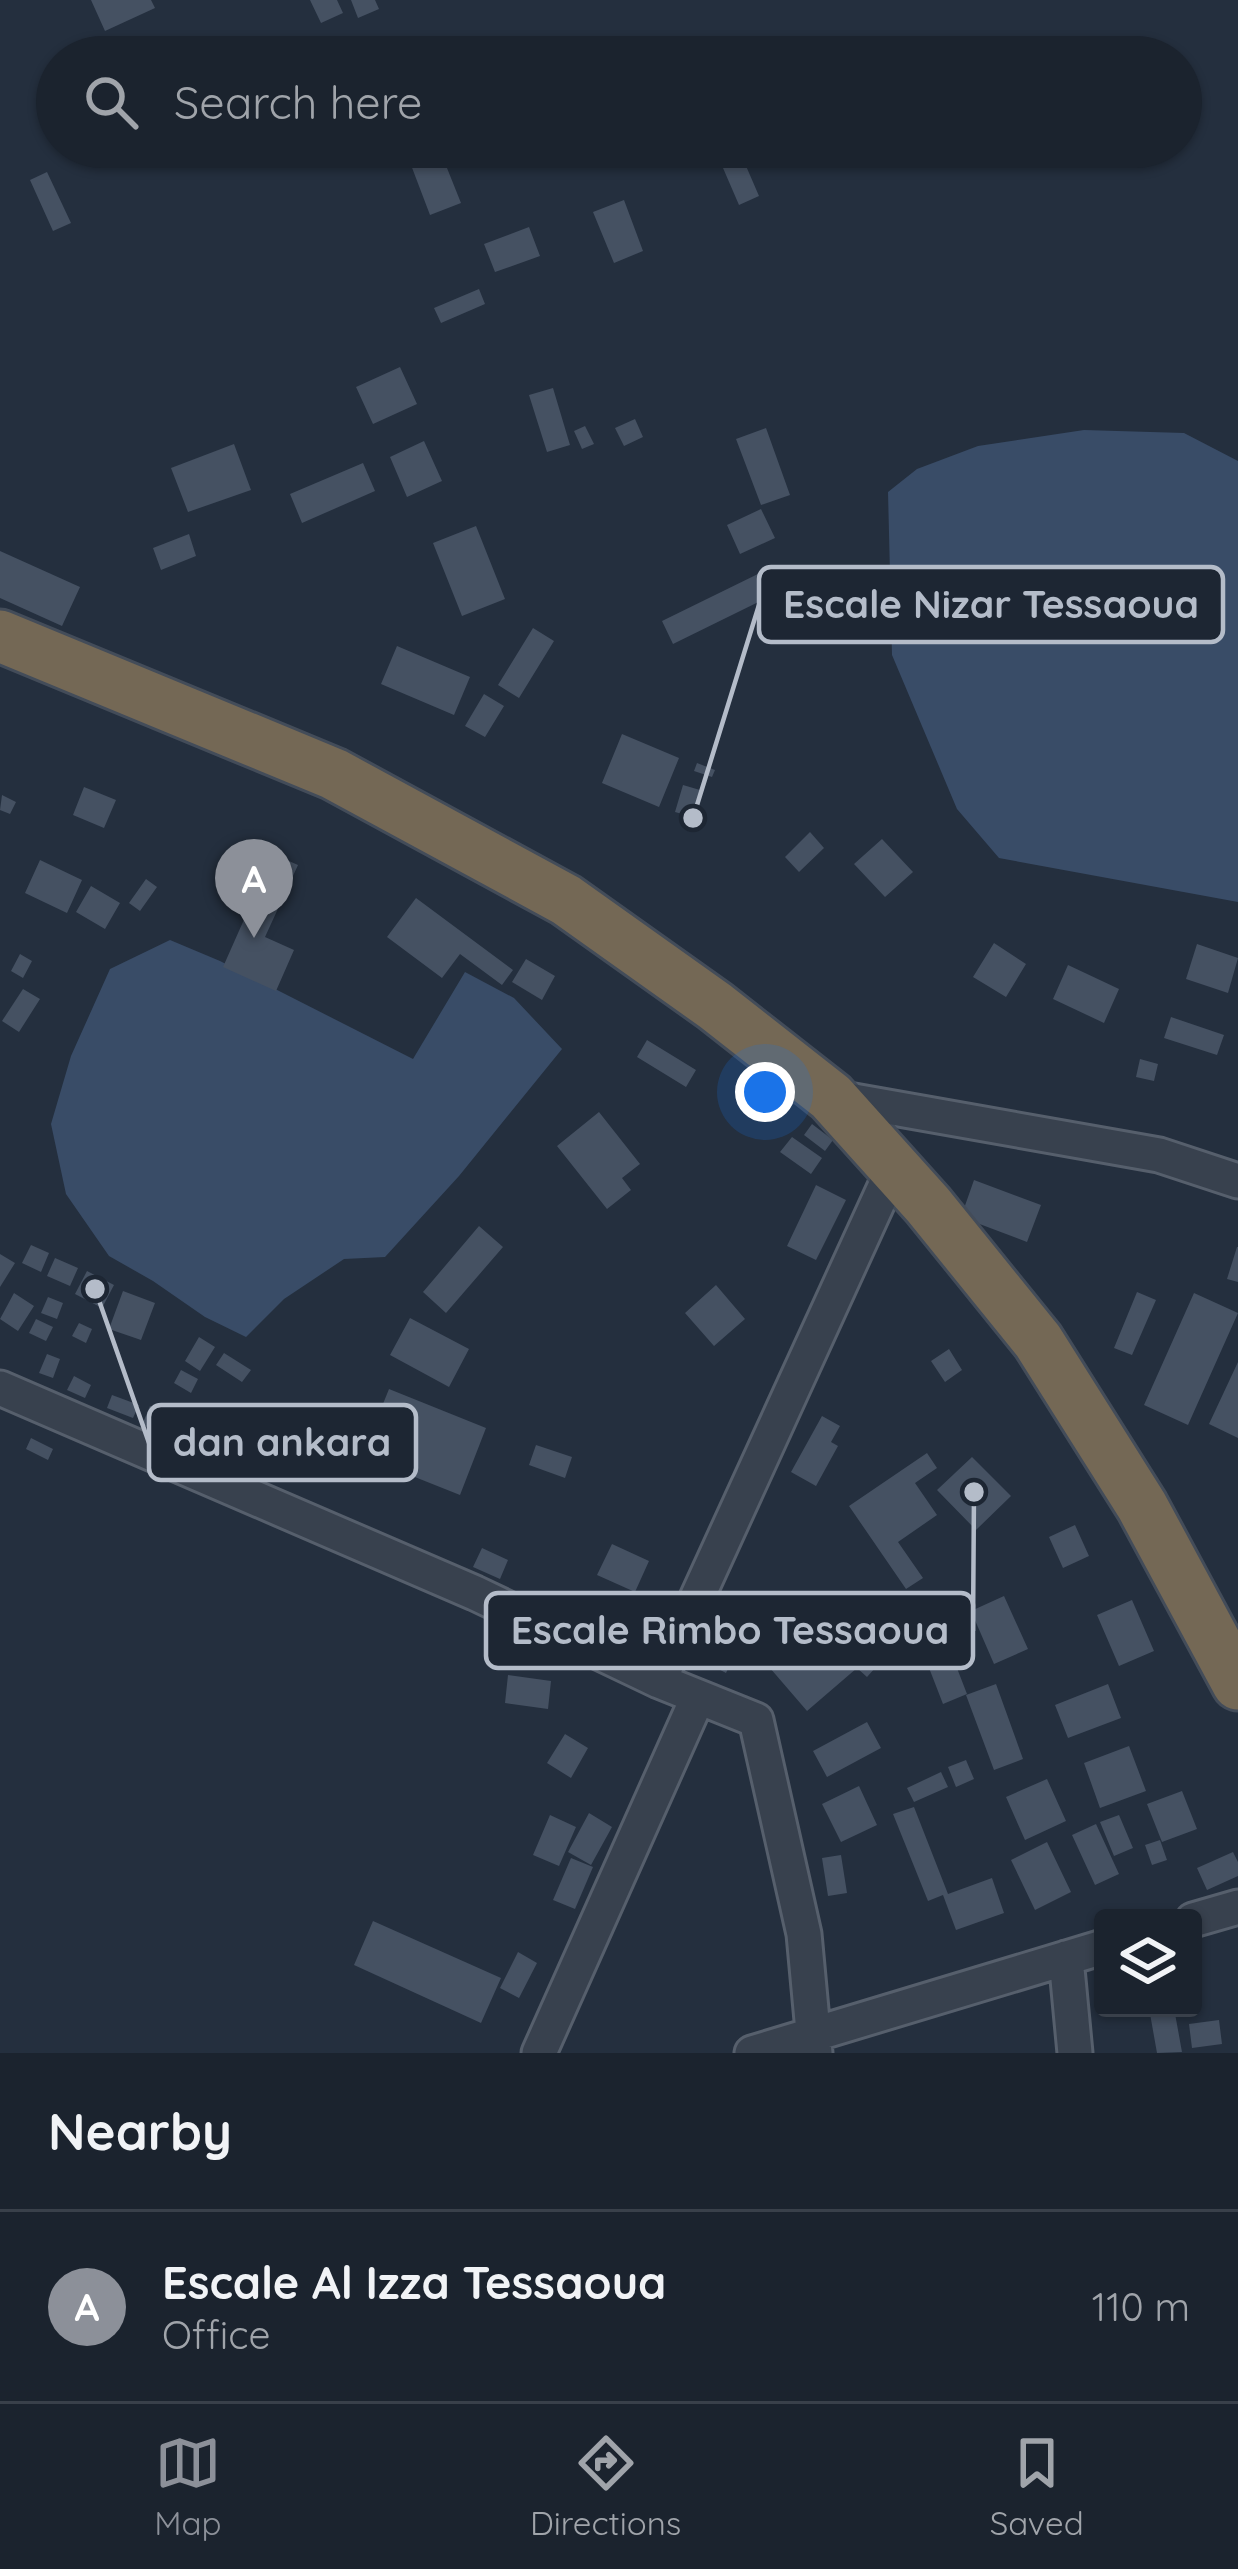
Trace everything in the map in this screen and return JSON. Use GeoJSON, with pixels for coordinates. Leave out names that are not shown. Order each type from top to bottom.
{"type":"FeatureCollection","features":[{"type":"Feature","properties":{"kind":"highway"},"geometry":{"type":"LineString","coordinates":[[0,636],[334,774],[566,900],[715,1006],[831,1097],[928,1204],[1038,1341],[1142,1506],[1238,1684]]}},
{"type":"Feature","properties":{"kind":"street"},"geometry":{"type":"LineString","coordinates":[[831,1097],[1159,1155],[1238,1181]]}},
{"type":"Feature","properties":{"kind":"street"},"geometry":{"type":"LineString","coordinates":[[659,1681],[894,1167]]}},
{"type":"Feature","properties":{"kind":"street"},"geometry":{"type":"LineString","coordinates":[[0,1388],[756,1720],[804,1934],[814,2044]]}},
{"type":"Feature","properties":{"kind":"street"},"geometry":{"type":"LineString","coordinates":[[539,2053],[698,1697]]}},
{"type":"Feature","properties":{"kind":"street"},"geometry":{"type":"LineString","coordinates":[[1202,1917],[1238,1907]]}},
{"type":"Feature","properties":{"kind":"street"},"geometry":{"type":"LineString","coordinates":[[752,2053],[814,2044],[1094,1950]]}},
{"type":"Feature","properties":{"kind":"street"},"geometry":{"type":"LineString","coordinates":[[1066,1958],[1075,2053]]}},
{"type":"Feature","properties":{"kind":"water"},"geometry":{"type":"Polygon","coordinates":[[[1084,430],[1184,433],[1238,461],[1238,902],[999,858],[957,809],[892,655],[888,492],[917,469],[978,446],[1084,430]]]}},
{"type":"Feature","properties":{"kind":"water"},"geometry":{"type":"Polygon","coordinates":[[[170,940],[413,1059],[465,972],[514,998],[562,1049],[459,1176],[385,1257],[344,1259],[284,1299],[246,1337],[205,1317],[109,1256],[66,1194],[51,1124],[71,1056],[110,969],[170,940]]]}},
{"type":"Feature","properties":{"kind":"building"},"geometry":{"type":"Polygon","coordinates":[[[91,0],[151,0],[155,8],[105,31],[91,0]]]}},
{"type":"Feature","properties":{"kind":"building"},"geometry":{"type":"Polygon","coordinates":[[[310,0],[337,0],[343,13],[321,23],[310,0]]]}},
{"type":"Feature","properties":{"kind":"building"},"geometry":{"type":"Polygon","coordinates":[[[351,0],[375,0],[379,9],[358,18],[351,0]]]}},
{"type":"Feature","properties":{"kind":"building"},"geometry":{"type":"Polygon","coordinates":[[[412,168],[447,168],[461,203],[430,215],[412,168]]]}},
{"type":"Feature","properties":{"kind":"building"},"geometry":{"type":"Polygon","coordinates":[[[723,168],[747,168],[759,196],[739,205],[723,168]]]}},
{"type":"Feature","properties":{"kind":"building"},"geometry":{"type":"Polygon","coordinates":[[[47,172],[71,223],[53,231],[30,180],[47,172]]]}},
{"type":"Feature","properties":{"kind":"building"},"geometry":{"type":"Polygon","coordinates":[[[624,200],[643,251],[614,263],[593,212],[624,200]]]}},
{"type":"Feature","properties":{"kind":"building"},"geometry":{"type":"Polygon","coordinates":[[[529,227],[540,256],[495,272],[484,244],[529,227]]]}},
{"type":"Feature","properties":{"kind":"building"},"geometry":{"type":"Polygon","coordinates":[[[479,289],[485,304],[441,323],[434,308],[479,289]]]}},
{"type":"Feature","properties":{"kind":"building"},"geometry":{"type":"Polygon","coordinates":[[[400,367],[417,404],[373,424],[356,387],[400,367]]]}},
{"type":"Feature","properties":{"kind":"building"},"geometry":{"type":"Polygon","coordinates":[[[553,388],[570,445],[547,452],[529,395],[553,388]]]}},
{"type":"Feature","properties":{"kind":"building"},"geometry":{"type":"Polygon","coordinates":[[[635,419],[643,437],[624,446],[615,428],[635,419]]]}},
{"type":"Feature","properties":{"kind":"building"},"geometry":{"type":"Polygon","coordinates":[[[585,426],[594,444],[582,449],[574,431],[585,426]]]}},
{"type":"Feature","properties":{"kind":"building"},"geometry":{"type":"Polygon","coordinates":[[[766,428],[790,495],[761,505],[736,439],[766,428]]]}},
{"type":"Feature","properties":{"kind":"building"},"geometry":{"type":"Polygon","coordinates":[[[424,441],[442,481],[407,497],[390,457],[424,441]]]}},
{"type":"Feature","properties":{"kind":"building"},"geometry":{"type":"Polygon","coordinates":[[[234,444],[251,490],[188,512],[171,468],[234,444]]]}},
{"type":"Feature","properties":{"kind":"building"},"geometry":{"type":"Polygon","coordinates":[[[363,463],[375,491],[302,523],[290,494],[363,463]]]}},
{"type":"Feature","properties":{"kind":"building"},"geometry":{"type":"Polygon","coordinates":[[[761,509],[775,538],[740,554],[727,525],[761,509]]]}},
{"type":"Feature","properties":{"kind":"building"},"geometry":{"type":"Polygon","coordinates":[[[476,526],[505,599],[462,616],[433,543],[476,526]]]}},
{"type":"Feature","properties":{"kind":"building"},"geometry":{"type":"Polygon","coordinates":[[[189,534],[196,556],[161,570],[153,548],[189,534]]]}},
{"type":"Feature","properties":{"kind":"building"},"geometry":{"type":"Polygon","coordinates":[[[0,551],[80,587],[62,626],[0,598],[0,551]]]}},
{"type":"Feature","properties":{"kind":"building"},"geometry":{"type":"Polygon","coordinates":[[[768,569],[779,592],[673,644],[662,621],[768,569]]]}},
{"type":"Feature","properties":{"kind":"building"},"geometry":{"type":"Polygon","coordinates":[[[533,628],[554,641],[519,698],[498,685],[533,628]]]}},
{"type":"Feature","properties":{"kind":"building"},"geometry":{"type":"Polygon","coordinates":[[[397,646],[470,677],[454,715],[381,684],[397,646]]]}},
{"type":"Feature","properties":{"kind":"building"},"geometry":{"type":"Polygon","coordinates":[[[484,694],[504,706],[485,737],[465,726],[484,694]]]}},
{"type":"Feature","properties":{"kind":"building"},"geometry":{"type":"Polygon","coordinates":[[[622,734],[679,758],[659,807],[602,783],[622,734]]]}},
{"type":"Feature","properties":{"kind":"building"},"geometry":{"type":"Polygon","coordinates":[[[697,763],[715,770],[712,777],[694,771],[697,763]]]}},
{"type":"Feature","properties":{"kind":"building"},"geometry":{"type":"Polygon","coordinates":[[[683,785],[700,790],[693,817],[675,812],[683,785]]]}},
{"type":"Feature","properties":{"kind":"building"},"geometry":{"type":"Polygon","coordinates":[[[84,787],[116,800],[104,828],[73,815],[84,787]]]}},
{"type":"Feature","properties":{"kind":"building"},"geometry":{"type":"Polygon","coordinates":[[[2,795],[16,802],[10,814],[0,810],[2,795]]]}},
{"type":"Feature","properties":{"kind":"building"},"geometry":{"type":"Polygon","coordinates":[[[810,832],[824,848],[799,872],[785,857],[810,832]]]}},
{"type":"Feature","properties":{"kind":"building"},"geometry":{"type":"Polygon","coordinates":[[[882,839],[913,872],[885,897],[854,864],[882,839]]]}},
{"type":"Feature","properties":{"kind":"building"},"geometry":{"type":"Polygon","coordinates":[[[273,854],[298,865],[265,937],[294,950],[276,991],[223,967],[273,854]]]}},
{"type":"Feature","properties":{"kind":"building"},"geometry":{"type":"Polygon","coordinates":[[[40,860],[82,880],[67,913],[25,893],[40,860]]]}},
{"type":"Feature","properties":{"kind":"building"},"geometry":{"type":"Polygon","coordinates":[[[146,879],[157,887],[140,911],[129,903],[146,879]]]}},
{"type":"Feature","properties":{"kind":"building"},"geometry":{"type":"Polygon","coordinates":[[[91,886],[120,903],[105,929],[76,912],[91,886]]]}},
{"type":"Feature","properties":{"kind":"building"},"geometry":{"type":"Polygon","coordinates":[[[416,898],[513,970],[502,985],[460,954],[442,978],[387,937],[416,898]]]}},
{"type":"Feature","properties":{"kind":"building"},"geometry":{"type":"Polygon","coordinates":[[[994,943],[1026,964],[1006,997],[973,977],[994,943]]]}},
{"type":"Feature","properties":{"kind":"building"},"geometry":{"type":"Polygon","coordinates":[[[1197,944],[1238,958],[1228,993],[1186,979],[1197,944]]]}},
{"type":"Feature","properties":{"kind":"building"},"geometry":{"type":"Polygon","coordinates":[[[20,954],[32,961],[23,978],[11,971],[20,954]]]}},
{"type":"Feature","properties":{"kind":"building"},"geometry":{"type":"Polygon","coordinates":[[[526,959],[555,976],[542,1000],[512,982],[526,959]]]}},
{"type":"Feature","properties":{"kind":"building"},"geometry":{"type":"Polygon","coordinates":[[[1068,965],[1119,989],[1104,1023],[1053,999],[1068,965]]]}},
{"type":"Feature","properties":{"kind":"building"},"geometry":{"type":"Polygon","coordinates":[[[23,989],[40,999],[19,1032],[2,1021],[23,989]]]}},
{"type":"Feature","properties":{"kind":"building"},"geometry":{"type":"Polygon","coordinates":[[[1171,1017],[1224,1035],[1217,1055],[1164,1038],[1171,1017]]]}},
{"type":"Feature","properties":{"kind":"building"},"geometry":{"type":"Polygon","coordinates":[[[647,1040],[696,1070],[686,1087],[637,1057],[647,1040]]]}},
{"type":"Feature","properties":{"kind":"building"},"geometry":{"type":"Polygon","coordinates":[[[1140,1059],[1158,1064],[1154,1081],[1136,1077],[1140,1059]]]}},
{"type":"Feature","properties":{"kind":"building"},"geometry":{"type":"Polygon","coordinates":[[[599,1112],[640,1164],[622,1178],[631,1190],[607,1209],[557,1146],[599,1112]]]}},
{"type":"Feature","properties":{"kind":"building"},"geometry":{"type":"Polygon","coordinates":[[[812,1124],[833,1140],[825,1151],[804,1135],[812,1124]]]}},
{"type":"Feature","properties":{"kind":"building"},"geometry":{"type":"Polygon","coordinates":[[[792,1137],[822,1158],[811,1174],[780,1152],[792,1137]]]}},
{"type":"Feature","properties":{"kind":"building"},"geometry":{"type":"Polygon","coordinates":[[[974,1180],[1041,1205],[1027,1242],[961,1217],[974,1180]]]}},
{"type":"Feature","properties":{"kind":"building"},"geometry":{"type":"Polygon","coordinates":[[[816,1185],[846,1200],[816,1260],[787,1246],[816,1185]]]}},
{"type":"Feature","properties":{"kind":"building"},"geometry":{"type":"Polygon","coordinates":[[[479,1226],[503,1247],[446,1313],[423,1292],[479,1226]]]}},
{"type":"Feature","properties":{"kind":"building"},"geometry":{"type":"Polygon","coordinates":[[[31,1245],[49,1253],[41,1272],[22,1263],[31,1245]]]}},
{"type":"Feature","properties":{"kind":"building"},"geometry":{"type":"Polygon","coordinates":[[[1238,1247],[1238,1282],[1227,1279],[1238,1247]]]}},
{"type":"Feature","properties":{"kind":"building"},"geometry":{"type":"Polygon","coordinates":[[[0,1254],[15,1263],[0,1287],[0,1254]]]}},
{"type":"Feature","properties":{"kind":"building"},"geometry":{"type":"Polygon","coordinates":[[[55,1258],[78,1268],[70,1286],[47,1276],[55,1258]]]}},
{"type":"Feature","properties":{"kind":"building"},"geometry":{"type":"Polygon","coordinates":[[[87,1271],[114,1285],[102,1308],[75,1294],[87,1271]]]}},
{"type":"Feature","properties":{"kind":"building"},"geometry":{"type":"Polygon","coordinates":[[[716,1285],[745,1319],[714,1346],[685,1313],[716,1285]]]}},
{"type":"Feature","properties":{"kind":"building"},"geometry":{"type":"Polygon","coordinates":[[[123,1291],[155,1303],[141,1340],[109,1329],[123,1291]]]}},
{"type":"Feature","properties":{"kind":"building"},"geometry":{"type":"Polygon","coordinates":[[[1137,1292],[1156,1300],[1132,1355],[1114,1348],[1137,1292]]]}},
{"type":"Feature","properties":{"kind":"building"},"geometry":{"type":"Polygon","coordinates":[[[14,1293],[34,1306],[18,1331],[0,1319],[14,1293]]]}},
{"type":"Feature","properties":{"kind":"building"},"geometry":{"type":"Polygon","coordinates":[[[1194,1293],[1238,1313],[1188,1425],[1144,1405],[1194,1293]]]}},
{"type":"Feature","properties":{"kind":"building"},"geometry":{"type":"Polygon","coordinates":[[[48,1297],[63,1303],[57,1319],[41,1313],[48,1297]]]}},
{"type":"Feature","properties":{"kind":"building"},"geometry":{"type":"Polygon","coordinates":[[[410,1318],[469,1349],[449,1387],[390,1355],[410,1318]]]}},
{"type":"Feature","properties":{"kind":"building"},"geometry":{"type":"Polygon","coordinates":[[[36,1319],[53,1327],[46,1341],[29,1333],[36,1319]]]}},
{"type":"Feature","properties":{"kind":"building"},"geometry":{"type":"Polygon","coordinates":[[[79,1323],[92,1329],[86,1343],[72,1336],[79,1323]]]}},
{"type":"Feature","properties":{"kind":"building"},"geometry":{"type":"Polygon","coordinates":[[[199,1337],[215,1347],[200,1371],[185,1361],[199,1337]]]}},
{"type":"Feature","properties":{"kind":"building"},"geometry":{"type":"Polygon","coordinates":[[[949,1349],[962,1370],[945,1382],[931,1361],[949,1349]]]}},
{"type":"Feature","properties":{"kind":"building"},"geometry":{"type":"Polygon","coordinates":[[[224,1353],[251,1370],[242,1382],[216,1365],[224,1353]]]}},
{"type":"Feature","properties":{"kind":"building"},"geometry":{"type":"Polygon","coordinates":[[[47,1354],[60,1359],[53,1378],[39,1373],[47,1354]]]}},
{"type":"Feature","properties":{"kind":"building"},"geometry":{"type":"Polygon","coordinates":[[[1238,1362],[1238,1438],[1209,1424],[1238,1362]]]}},
{"type":"Feature","properties":{"kind":"building"},"geometry":{"type":"Polygon","coordinates":[[[181,1370],[198,1379],[191,1393],[174,1383],[181,1370]]]}},
{"type":"Feature","properties":{"kind":"building"},"geometry":{"type":"Polygon","coordinates":[[[74,1376],[91,1385],[85,1398],[67,1390],[74,1376]]]}},
{"type":"Feature","properties":{"kind":"building"},"geometry":{"type":"Polygon","coordinates":[[[389,1389],[486,1428],[460,1495],[362,1456],[389,1389]]]}},
{"type":"Feature","properties":{"kind":"building"},"geometry":{"type":"Polygon","coordinates":[[[112,1395],[139,1405],[133,1418],[107,1408],[112,1395]]]}},
{"type":"Feature","properties":{"kind":"building"},"geometry":{"type":"Polygon","coordinates":[[[150,1406],[176,1416],[169,1435],[142,1425],[150,1406]]]}},
{"type":"Feature","properties":{"kind":"building"},"geometry":{"type":"Polygon","coordinates":[[[822,1416],[840,1426],[831,1442],[838,1446],[816,1486],[791,1472],[822,1416]]]}},
{"type":"Feature","properties":{"kind":"building"},"geometry":{"type":"Polygon","coordinates":[[[31,1438],[53,1449],[48,1460],[26,1449],[31,1438]]]}},
{"type":"Feature","properties":{"kind":"building"},"geometry":{"type":"Polygon","coordinates":[[[536,1445],[572,1457],[565,1478],[529,1465],[536,1445]]]}},
{"type":"Feature","properties":{"kind":"building"},"geometry":{"type":"Polygon","coordinates":[[[927,1453],[937,1468],[915,1483],[937,1515],[898,1542],[923,1578],[906,1589],[849,1506],[927,1453]]]}},
{"type":"Feature","properties":{"kind":"building"},"geometry":{"type":"Polygon","coordinates":[[[972,1457],[1011,1496],[976,1530],[937,1490],[972,1457]]]}},
{"type":"Feature","properties":{"kind":"building"},"geometry":{"type":"Polygon","coordinates":[[[1075,1525],[1089,1556],[1063,1568],[1049,1537],[1075,1525]]]}},
{"type":"Feature","properties":{"kind":"building"},"geometry":{"type":"Polygon","coordinates":[[[612,1544],[649,1561],[635,1592],[597,1575],[612,1544]]]}},
{"type":"Feature","properties":{"kind":"building"},"geometry":{"type":"Polygon","coordinates":[[[482,1548],[508,1560],[500,1579],[473,1567],[482,1548]]]}},
{"type":"Feature","properties":{"kind":"building"},"geometry":{"type":"Polygon","coordinates":[[[738,1595],[759,1605],[726,1673],[705,1662],[738,1595]]]}},
{"type":"Feature","properties":{"kind":"building"},"geometry":{"type":"Polygon","coordinates":[[[1004,1596],[1028,1649],[994,1664],[971,1611],[1004,1596]]]}},
{"type":"Feature","properties":{"kind":"building"},"geometry":{"type":"Polygon","coordinates":[[[1132,1600],[1154,1651],[1119,1666],[1097,1615],[1132,1600]]]}},
{"type":"Feature","properties":{"kind":"building"},"geometry":{"type":"Polygon","coordinates":[[[821,1624],[851,1660],[867,1642],[884,1658],[867,1677],[857,1668],[807,1711],[770,1668],[821,1624]]]}},
{"type":"Feature","properties":{"kind":"building"},"geometry":{"type":"Polygon","coordinates":[[[943,1632],[967,1694],[943,1704],[919,1642],[943,1632]]]}},
{"type":"Feature","properties":{"kind":"building"},"geometry":{"type":"Polygon","coordinates":[[[508,1675],[551,1681],[548,1709],[505,1703],[508,1675]]]}},
{"type":"Feature","properties":{"kind":"building"},"geometry":{"type":"Polygon","coordinates":[[[996,1684],[1023,1759],[994,1770],[966,1695],[996,1684]]]}},
{"type":"Feature","properties":{"kind":"building"},"geometry":{"type":"Polygon","coordinates":[[[1108,1684],[1121,1718],[1068,1738],[1055,1705],[1108,1684]]]}},
{"type":"Feature","properties":{"kind":"building"},"geometry":{"type":"Polygon","coordinates":[[[867,1722],[881,1748],[827,1777],[813,1751],[867,1722]]]}},
{"type":"Feature","properties":{"kind":"building"},"geometry":{"type":"Polygon","coordinates":[[[565,1734],[588,1748],[571,1778],[547,1763],[565,1734]]]}},
{"type":"Feature","properties":{"kind":"building"},"geometry":{"type":"Polygon","coordinates":[[[1129,1746],[1146,1791],[1100,1808],[1084,1763],[1129,1746]]]}},
{"type":"Feature","properties":{"kind":"building"},"geometry":{"type":"Polygon","coordinates":[[[966,1760],[974,1779],[956,1787],[948,1767],[966,1760]]]}},
{"type":"Feature","properties":{"kind":"building"},"geometry":{"type":"Polygon","coordinates":[[[941,1772],[948,1787],[914,1802],[907,1788],[941,1772]]]}},
{"type":"Feature","properties":{"kind":"building"},"geometry":{"type":"Polygon","coordinates":[[[1047,1779],[1066,1821],[1025,1840],[1006,1797],[1047,1779]]]}},
{"type":"Feature","properties":{"kind":"building"},"geometry":{"type":"Polygon","coordinates":[[[859,1786],[877,1825],[841,1842],[822,1804],[859,1786]]]}},
{"type":"Feature","properties":{"kind":"building"},"geometry":{"type":"Polygon","coordinates":[[[1182,1791],[1197,1829],[1162,1842],[1147,1804],[1182,1791]]]}},
{"type":"Feature","properties":{"kind":"building"},"geometry":{"type":"Polygon","coordinates":[[[914,1807],[948,1894],[992,1878],[1004,1913],[956,1930],[943,1895],[928,1901],[893,1814],[914,1807]]]}},
{"type":"Feature","properties":{"kind":"building"},"geometry":{"type":"Polygon","coordinates":[[[589,1813],[612,1827],[591,1865],[568,1852],[589,1813]]]}},
{"type":"Feature","properties":{"kind":"building"},"geometry":{"type":"Polygon","coordinates":[[[550,1815],[576,1827],[559,1866],[533,1855],[550,1815]]]}},
{"type":"Feature","properties":{"kind":"building"},"geometry":{"type":"Polygon","coordinates":[[[1119,1815],[1133,1848],[1114,1856],[1100,1822],[1119,1815]]]}},
{"type":"Feature","properties":{"kind":"building"},"geometry":{"type":"Polygon","coordinates":[[[1096,1824],[1119,1874],[1095,1885],[1072,1835],[1096,1824]]]}},
{"type":"Feature","properties":{"kind":"building"},"geometry":{"type":"Polygon","coordinates":[[[1160,1840],[1167,1860],[1152,1865],[1145,1845],[1160,1840]]]}},
{"type":"Feature","properties":{"kind":"building"},"geometry":{"type":"Polygon","coordinates":[[[1047,1842],[1071,1892],[1035,1910],[1011,1860],[1047,1842]]]}},
{"type":"Feature","properties":{"kind":"building"},"geometry":{"type":"Polygon","coordinates":[[[1233,1852],[1238,1876],[1207,1890],[1197,1868],[1233,1852]]]}},
{"type":"Feature","properties":{"kind":"building"},"geometry":{"type":"Polygon","coordinates":[[[841,1855],[847,1893],[828,1896],[822,1858],[841,1855]]]}},
{"type":"Feature","properties":{"kind":"building"},"geometry":{"type":"Polygon","coordinates":[[[571,1858],[593,1867],[575,1909],[553,1900],[571,1858]]]}},
{"type":"Feature","properties":{"kind":"building"},"geometry":{"type":"Polygon","coordinates":[[[373,1921],[501,1978],[481,2023],[354,1965],[373,1921]]]}},
{"type":"Feature","properties":{"kind":"building"},"geometry":{"type":"Polygon","coordinates":[[[518,1952],[537,1963],[519,1998],[500,1988],[518,1952]]]}},
{"type":"Feature","properties":{"kind":"building"},"geometry":{"type":"Polygon","coordinates":[[[1151,2017],[1176,2017],[1182,2052],[1157,2053],[1151,2017]]]}},
{"type":"Feature","properties":{"kind":"building"},"geometry":{"type":"Polygon","coordinates":[[[1219,2020],[1222,2044],[1192,2048],[1189,2024],[1219,2020]]]}},
{"type":"Feature","properties":{"kind":"place","name":"Escale Nizar Tessaoua"},"geometry":{"type":"Point","coordinates":[693,818]}},
{"type":"Feature","properties":{"kind":"place","name":"Escale Al Izza Tessaoua"},"geometry":{"type":"Point","coordinates":[254,938]}},
{"type":"Feature","properties":{"kind":"place","name":"dan ankara"},"geometry":{"type":"Point","coordinates":[95,1289]}},
{"type":"Feature","properties":{"kind":"place","name":"Escale Rimbo Tessaoua"},"geometry":{"type":"Point","coordinates":[974,1492]}}]}
